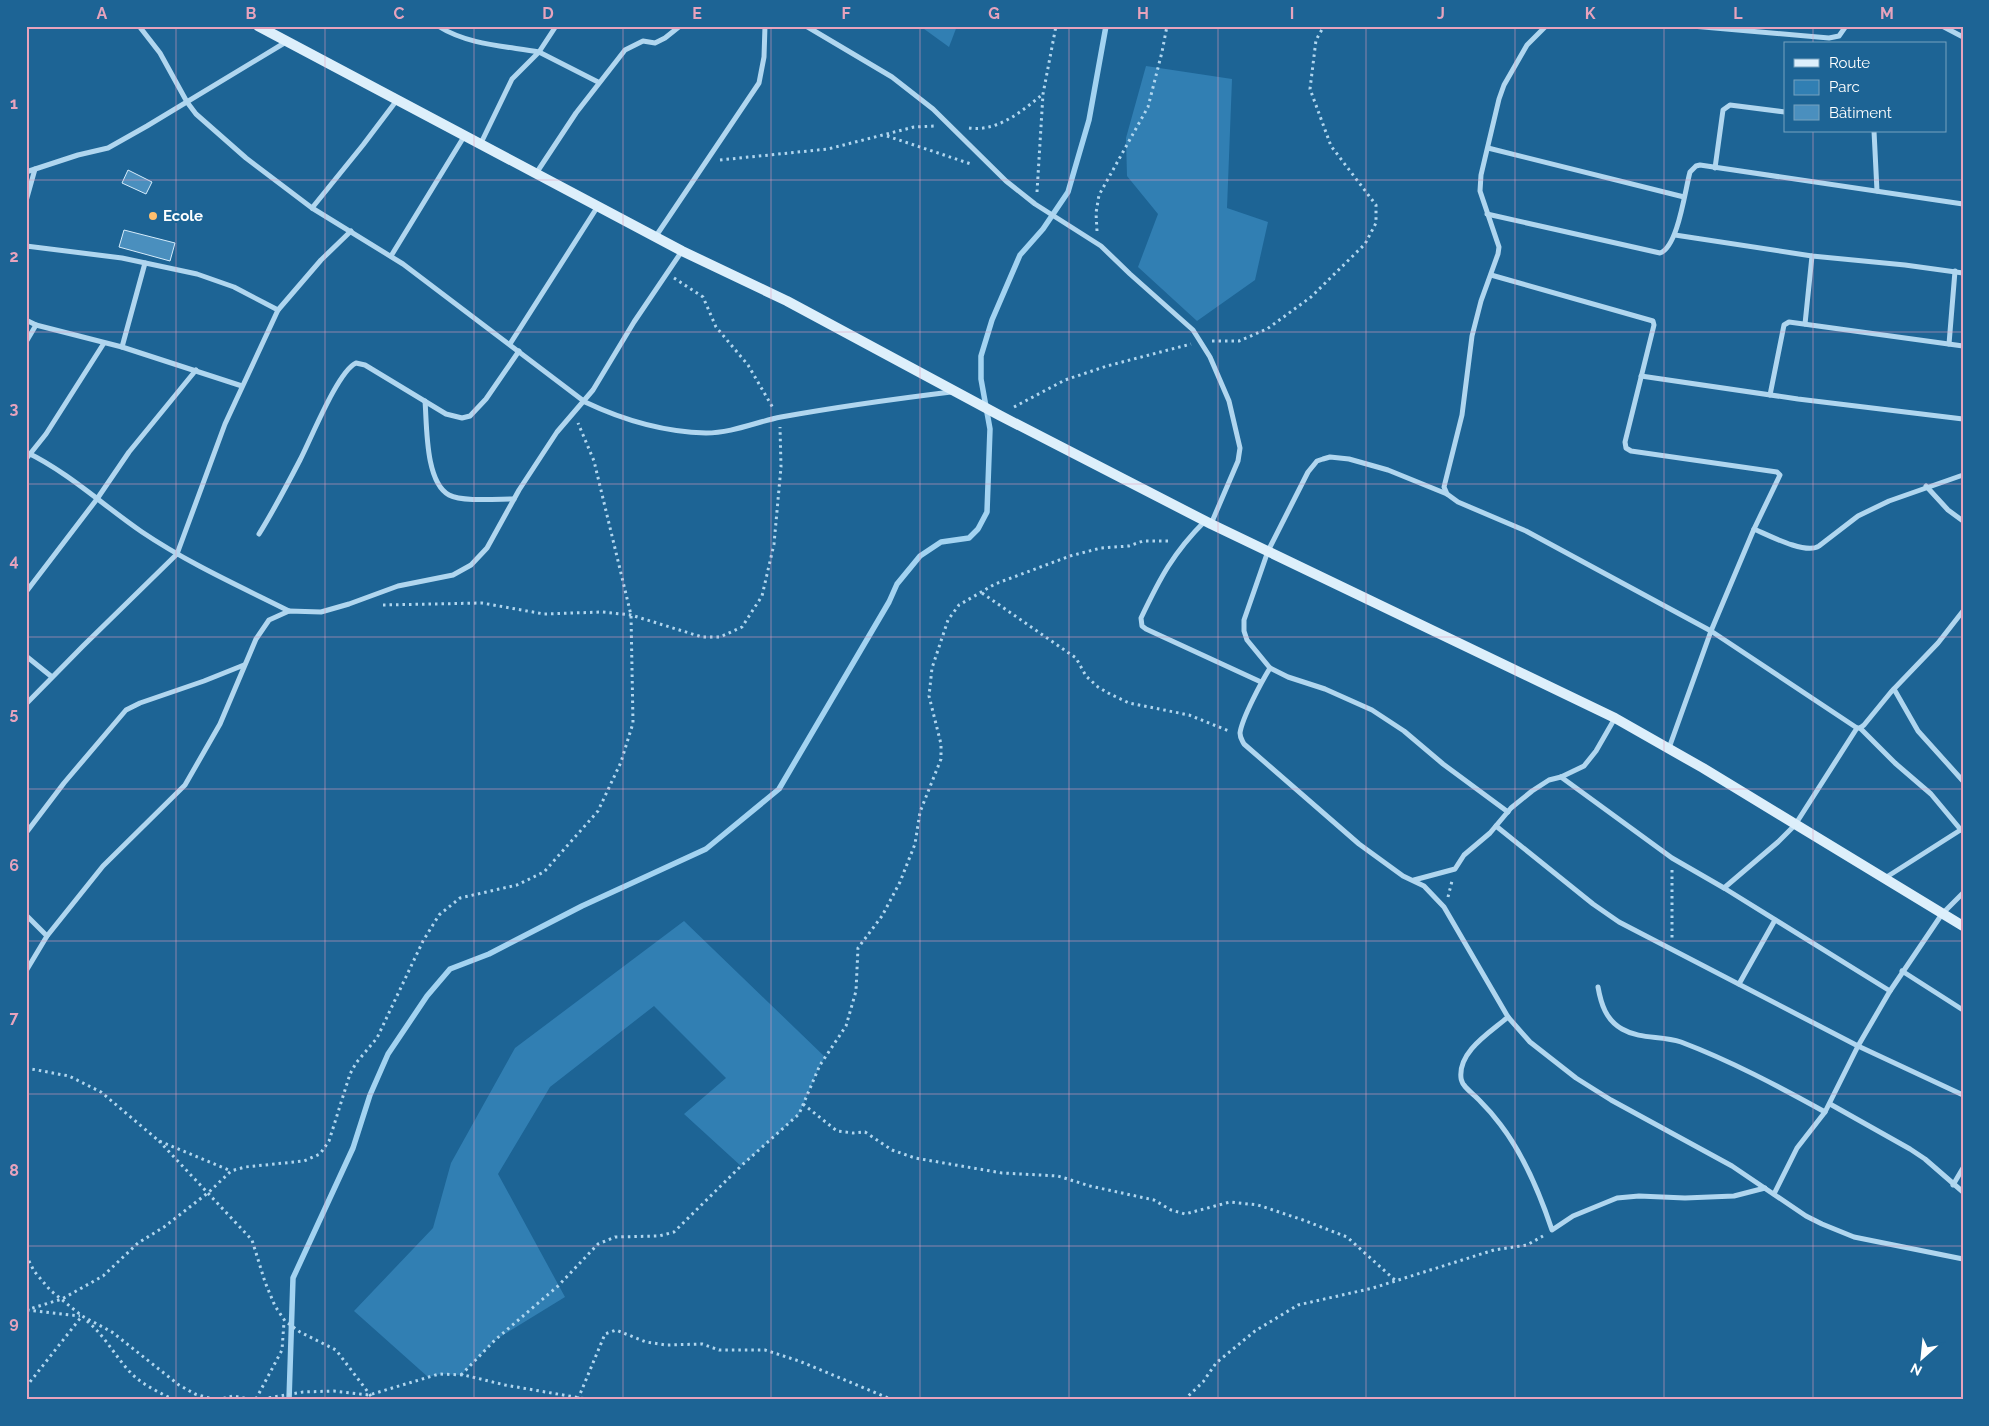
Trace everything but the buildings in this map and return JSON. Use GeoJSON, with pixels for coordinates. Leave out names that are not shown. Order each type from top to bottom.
{"type":"FeatureCollection","features":[{"type":"Feature","properties":{"kind":"street"},"geometry":{"type":"LineString","coordinates":[[138,26],[160,53],[187,102],[203,120],[238,152],[312,208],[391,256],[510,344],[584,402],[610,414],[688,432],[723,432],[780,418],[957,391]]}},
{"type":"Feature","properties":{"kind":"street"},"geometry":{"type":"LineString","coordinates":[[258,26],[537,172],[682,251],[787,301],[1208,523],[1615,718],[1669,748],[1963,926]]}},
{"type":"Feature","properties":{"kind":"street"},"geometry":{"type":"LineString","coordinates":[[438,26],[459,37],[474,41],[540,52],[598,82]]}},
{"type":"Feature","properties":{"kind":"street"},"geometry":{"type":"LineString","coordinates":[[481,143],[512,79],[540,52],[556,26]]}},
{"type":"Feature","properties":{"kind":"street"},"geometry":{"type":"LineString","coordinates":[[537,172],[598,82],[629,47],[643,41],[655,43],[680,26]]}},
{"type":"Feature","properties":{"kind":"street"},"geometry":{"type":"LineString","coordinates":[[656,236],[759,83],[764,57],[765,26]]}},
{"type":"Feature","properties":{"kind":"street"},"geometry":{"type":"LineString","coordinates":[[806,26],[892,77],[933,109],[996,172],[1035,204],[1101,246],[1193,330],[1210,357],[1229,401],[1240,448],[1238,461],[1208,523],[1185,542],[1165,570],[1141,618],[1142,626],[1146,630],[1261,682]]}},
{"type":"Feature","properties":{"kind":"street"},"geometry":{"type":"LineString","coordinates":[[1447,494],[1444,487],[1462,415],[1472,336],[1481,301],[1498,254],[1498,247],[1480,191],[1481,175],[1504,85],[1527,45],[1546,26]]}},
{"type":"Feature","properties":{"kind":"street"},"geometry":{"type":"LineString","coordinates":[[1692,26],[1829,38],[1839,36],[1846,26]]}},
{"type":"Feature","properties":{"kind":"street"},"geometry":{"type":"LineString","coordinates":[[1942,26],[1963,37]]}},
{"type":"Feature","properties":{"kind":"street"},"geometry":{"type":"LineString","coordinates":[[26,172],[78,155],[108,148],[286,42]]}},
{"type":"Feature","properties":{"kind":"street"},"geometry":{"type":"LineString","coordinates":[[312,208],[397,100]]}},
{"type":"Feature","properties":{"kind":"street"},"geometry":{"type":"LineString","coordinates":[[1715,168],[1723,110],[1726,106],[1784,112]]}},
{"type":"Feature","properties":{"kind":"street"},"geometry":{"type":"LineString","coordinates":[[1874,132],[1877,191]]}},
{"type":"Feature","properties":{"kind":"street"},"geometry":{"type":"LineString","coordinates":[[391,256],[465,135]]}},
{"type":"Feature","properties":{"kind":"street"},"geometry":{"type":"LineString","coordinates":[[1488,148],[1684,197]]}},
{"type":"Feature","properties":{"kind":"street"},"geometry":{"type":"LineString","coordinates":[[1487,214],[1654,253],[1664,252],[1675,235],[1692,168],[1700,165],[1963,204]]}},
{"type":"Feature","properties":{"kind":"street"},"geometry":{"type":"LineString","coordinates":[[26,200],[35,169]]}},
{"type":"Feature","properties":{"kind":"street"},"geometry":{"type":"LineString","coordinates":[[510,344],[598,206]]}},
{"type":"Feature","properties":{"kind":"street"},"geometry":{"type":"LineString","coordinates":[[26,704],[177,554],[225,424],[278,310],[321,260],[351,231]]}},
{"type":"Feature","properties":{"kind":"street"},"geometry":{"type":"LineString","coordinates":[[1675,235],[1812,256],[1963,273]]}},
{"type":"Feature","properties":{"kind":"street"},"geometry":{"type":"LineString","coordinates":[[26,246],[122,258],[210,278],[249,294],[278,310]]}},
{"type":"Feature","properties":{"kind":"street"},"geometry":{"type":"LineString","coordinates":[[26,971],[47,936],[103,866],[185,785],[220,724],[256,639],[268,620],[289,611],[322,612],[398,586],[453,575],[471,565],[487,548],[514,499],[557,432],[584,402],[634,322],[682,251]]}},
{"type":"Feature","properties":{"kind":"street"},"geometry":{"type":"LineString","coordinates":[[1806,324],[1812,256]]}},
{"type":"Feature","properties":{"kind":"street"},"geometry":{"type":"LineString","coordinates":[[122,347],[145,263]]}},
{"type":"Feature","properties":{"kind":"street"},"geometry":{"type":"LineString","coordinates":[[1950,344],[1955,272]]}},
{"type":"Feature","properties":{"kind":"street"},"geometry":{"type":"LineString","coordinates":[[1491,275],[1653,321],[1654,325],[1626,448],[1631,451],[1777,472],[1780,476],[1754,529],[1711,631],[1669,748]]}},
{"type":"Feature","properties":{"kind":"street"},"geometry":{"type":"LineString","coordinates":[[26,320],[36,325],[122,347],[242,386]]}},
{"type":"Feature","properties":{"kind":"street"},"geometry":{"type":"LineString","coordinates":[[1770,395],[1784,325],[1789,322],[1963,346]]}},
{"type":"Feature","properties":{"kind":"street"},"geometry":{"type":"LineString","coordinates":[[26,342],[36,325]]}},
{"type":"Feature","properties":{"kind":"street"},"geometry":{"type":"LineString","coordinates":[[26,459],[104,343]]}},
{"type":"Feature","properties":{"kind":"street"},"geometry":{"type":"LineString","coordinates":[[259,534],[277,504],[334,392],[350,366],[356,363],[365,365],[446,414],[462,418],[470,416],[486,399],[519,351]]}},
{"type":"Feature","properties":{"kind":"street"},"geometry":{"type":"LineString","coordinates":[[26,592],[97,499],[129,452],[196,370]]}},
{"type":"Feature","properties":{"kind":"street"},"geometry":{"type":"LineString","coordinates":[[1641,376],[1770,395],[1963,419]]}},
{"type":"Feature","properties":{"kind":"street"},"geometry":{"type":"LineString","coordinates":[[425,401],[430,459],[440,486],[450,495],[471,499],[514,499]]}},
{"type":"Feature","properties":{"kind":"street"},"geometry":{"type":"LineString","coordinates":[[29,453],[142,532],[177,554],[289,611]]}},
{"type":"Feature","properties":{"kind":"street"},"geometry":{"type":"LineString","coordinates":[[1508,812],[1443,764],[1404,731],[1372,710],[1325,689],[1288,677],[1270,668],[1247,640],[1244,631],[1244,620],[1268,551],[1308,472],[1317,461],[1323,459],[1349,460],[1388,470],[1447,494],[1458,502],[1526,530],[1711,631],[1858,728],[1931,794],[1962,830],[1884,879]]}},
{"type":"Feature","properties":{"kind":"street"},"geometry":{"type":"LineString","coordinates":[[1754,529],[1812,550],[1858,516],[1926,486],[1963,475]]}},
{"type":"Feature","properties":{"kind":"street"},"geometry":{"type":"LineString","coordinates":[[1926,486],[1948,510],[1963,522]]}},
{"type":"Feature","properties":{"kind":"street"},"geometry":{"type":"LineString","coordinates":[[1724,888],[1796,825],[1858,728],[1938,643],[1963,610]]}},
{"type":"Feature","properties":{"kind":"street"},"geometry":{"type":"LineString","coordinates":[[26,656],[52,677]]}},
{"type":"Feature","properties":{"kind":"street"},"geometry":{"type":"LineString","coordinates":[[26,833],[64,783],[126,710],[140,703],[244,665]]}},
{"type":"Feature","properties":{"kind":"street"},"geometry":{"type":"LineString","coordinates":[[1270,668],[1261,682],[1242,728],[1241,738],[1244,744],[1359,844],[1403,876],[1424,886],[1444,907],[1508,1017],[1530,1042],[1576,1078],[1611,1100],[1732,1166],[1806,1216],[1854,1237],[1963,1259]]}},
{"type":"Feature","properties":{"kind":"street"},"geometry":{"type":"LineString","coordinates":[[1894,689],[1918,731],[1963,781]]}},
{"type":"Feature","properties":{"kind":"street"},"geometry":{"type":"LineString","coordinates":[[1414,880],[1455,869],[1464,855],[1532,791],[1549,780],[1561,777],[1584,766],[1596,751],[1615,718]]}},
{"type":"Feature","properties":{"kind":"street"},"geometry":{"type":"LineString","coordinates":[[1561,777],[1672,858],[1890,991]]}},
{"type":"Feature","properties":{"kind":"street"},"geometry":{"type":"LineString","coordinates":[[1496,826],[1593,904],[1619,922],[1858,1046],[1963,1095]]}},
{"type":"Feature","properties":{"kind":"street"},"geometry":{"type":"LineString","coordinates":[[1774,1194],[1798,1148],[1830,1104],[1858,1046],[1902,971],[1942,914],[1963,894]]}},
{"type":"Feature","properties":{"kind":"street"},"geometry":{"type":"LineString","coordinates":[[26,915],[47,936]]}},
{"type":"Feature","properties":{"kind":"street"},"geometry":{"type":"LineString","coordinates":[[1739,984],[1776,920]]}},
{"type":"Feature","properties":{"kind":"street"},"geometry":{"type":"LineString","coordinates":[[1902,971],[1963,1010]]}},
{"type":"Feature","properties":{"kind":"street"},"geometry":{"type":"LineString","coordinates":[[1598,988],[1603,1009],[1611,1021],[1622,1029],[1653,1038],[1672,1039],[1725,1059],[1825,1112]]}},
{"type":"Feature","properties":{"kind":"street"},"geometry":{"type":"LineString","coordinates":[[1508,1017],[1466,1056],[1461,1078],[1463,1085],[1480,1101],[1515,1146],[1542,1201],[1552,1230],[1573,1216],[1617,1198],[1639,1196],[1685,1198],[1734,1196],[1765,1188]]}},
{"type":"Feature","properties":{"kind":"street"},"geometry":{"type":"LineString","coordinates":[[1830,1104],[1910,1149],[1925,1159],[1963,1192]]}},
{"type":"Feature","properties":{"kind":"street"},"geometry":{"type":"LineString","coordinates":[[1953,1184],[1963,1168]]}},
{"type":"Feature","properties":{"kind":"path"},"geometry":{"type":"LineString","coordinates":[[1035,204],[1041,147],[1043,94],[1056,26]]}},
{"type":"Feature","properties":{"kind":"path"},"geometry":{"type":"LineString","coordinates":[[1101,246],[1097,230],[1096,213],[1099,195],[1148,106],[1167,26]]}},
{"type":"Feature","properties":{"kind":"path"},"geometry":{"type":"LineString","coordinates":[[1324,26],[1316,40],[1310,89],[1331,146],[1376,206],[1376,223],[1365,244]]}},
{"type":"Feature","properties":{"kind":"path"},"geometry":{"type":"LineString","coordinates":[[706,161],[828,149],[914,128],[948,125],[986,128],[1015,116],[1043,94]]}},
{"type":"Feature","properties":{"kind":"path"},"geometry":{"type":"LineString","coordinates":[[886,135],[996,172]]}},
{"type":"Feature","properties":{"kind":"path"},"geometry":{"type":"LineString","coordinates":[[378,605],[482,603],[544,614],[602,612],[631,615],[702,637],[720,637],[742,627],[762,596],[774,544],[781,467],[780,418],[748,365],[716,327],[703,297],[668,274]]}},
{"type":"Feature","properties":{"kind":"path"},"geometry":{"type":"LineString","coordinates":[[26,1310],[62,1299],[103,1276],[138,1243],[209,1192],[231,1171],[245,1167],[304,1161],[320,1154],[329,1141],[350,1074],[356,1063],[377,1038],[423,940],[439,915],[460,898],[517,885],[544,872],[598,811],[621,762],[633,723],[631,615],[594,461],[574,414]]}},
{"type":"Feature","properties":{"kind":"path"},"geometry":{"type":"LineString","coordinates":[[461,1375],[495,1340],[558,1286],[598,1244],[615,1237],[659,1236],[674,1232],[741,1166],[799,1114],[820,1065],[846,1026],[856,991],[858,948],[882,916],[900,882],[915,844],[920,812],[941,759],[941,744],[929,696],[932,668],[948,620],[960,605],[995,584],[1070,556],[1101,548],[1129,546],[1143,541],[1185,542]]}},
{"type":"Feature","properties":{"kind":"path"},"geometry":{"type":"LineString","coordinates":[[982,593],[1076,658],[1086,676],[1098,687],[1110,694],[1129,703],[1198,718],[1241,738]]}},
{"type":"Feature","properties":{"kind":"path"},"geometry":{"type":"LineString","coordinates":[[1672,858],[1672,949]]}},
{"type":"Feature","properties":{"kind":"path"},"geometry":{"type":"LineString","coordinates":[[1444,907],[1455,869]]}},
{"type":"Feature","properties":{"kind":"path"},"geometry":{"type":"LineString","coordinates":[[26,1068],[69,1076],[101,1092],[159,1141],[209,1192],[252,1240],[264,1282],[284,1321],[300,1332],[336,1350],[374,1400]]}},
{"type":"Feature","properties":{"kind":"path"},"geometry":{"type":"LineString","coordinates":[[803,1104],[837,1131],[865,1132],[892,1150],[915,1158],[1002,1173],[1058,1176],[1090,1186],[1154,1200],[1171,1210],[1185,1214],[1230,1202],[1258,1205],[1347,1237],[1396,1281]]}},
{"type":"Feature","properties":{"kind":"path"},"geometry":{"type":"LineString","coordinates":[[159,1141],[231,1171]]}},
{"type":"Feature","properties":{"kind":"path"},"geometry":{"type":"LineString","coordinates":[[1184,1400],[1203,1382],[1216,1363],[1255,1331],[1298,1305],[1396,1281],[1494,1250],[1527,1245],[1552,1230]]}},
{"type":"Feature","properties":{"kind":"path"},"geometry":{"type":"LineString","coordinates":[[26,1255],[34,1270],[50,1290],[82,1316],[106,1339],[130,1373],[152,1389],[174,1400]]}},
{"type":"Feature","properties":{"kind":"path"},"geometry":{"type":"LineString","coordinates":[[26,1310],[82,1316],[112,1332],[179,1385],[195,1394],[217,1400],[233,1396],[256,1400],[303,1392],[334,1391],[369,1395],[440,1374],[461,1375],[578,1399],[592,1400]]}},
{"type":"Feature","properties":{"kind":"path"},"geometry":{"type":"LineString","coordinates":[[26,1388],[82,1316]]}},
{"type":"Feature","properties":{"kind":"path"},"geometry":{"type":"LineString","coordinates":[[256,1400],[282,1350],[284,1321]]}},
{"type":"Feature","properties":{"kind":"path"},"geometry":{"type":"LineString","coordinates":[[578,1399],[605,1334],[616,1330],[646,1342],[666,1345],[702,1344],[719,1350],[765,1350],[799,1361],[893,1400]]}},
{"type":"Feature","properties":{"kind":"green space"},"geometry":{"type":"Polygon","coordinates":[[[920,26],[957,26],[949,47],[920,26]]]}},
{"type":"Feature","properties":{"kind":"green space"},"geometry":{"type":"Polygon","coordinates":[[[1146,66],[1232,79],[1227,208],[1268,222],[1255,280],[1197,321],[1138,267],[1158,214],[1127,176],[1126,138],[1146,66]]]}},
{"type":"Feature","properties":{"kind":"green space"},"geometry":{"type":"Polygon","coordinates":[[[684,921],[825,1057],[799,1114],[741,1166],[684,1114],[726,1078],[654,1006],[550,1087],[498,1174],[565,1297],[495,1340],[461,1375],[440,1374],[428,1377],[354,1311],[433,1228],[451,1163],[515,1048],[684,921]]]}},
{"type":"Feature","properties":{"kind":"waterway"},"geometry":{"type":"LineString","coordinates":[[289,1400],[293,1278],[353,1148],[370,1095],[388,1054],[427,996],[450,969],[489,954],[582,906],[706,849],[779,789],[889,602],[897,584],[920,556],[941,542],[969,538],[978,529],[987,512],[990,429],[981,379],[981,356],[992,320],[1020,255],[1043,229],[1068,192],[1089,120],[1106,26]]}},
{"type":"Feature","properties":{"kind":"place","name":"Ecole"},"geometry":{"type":"Point","coordinates":[153,216]}}]}
